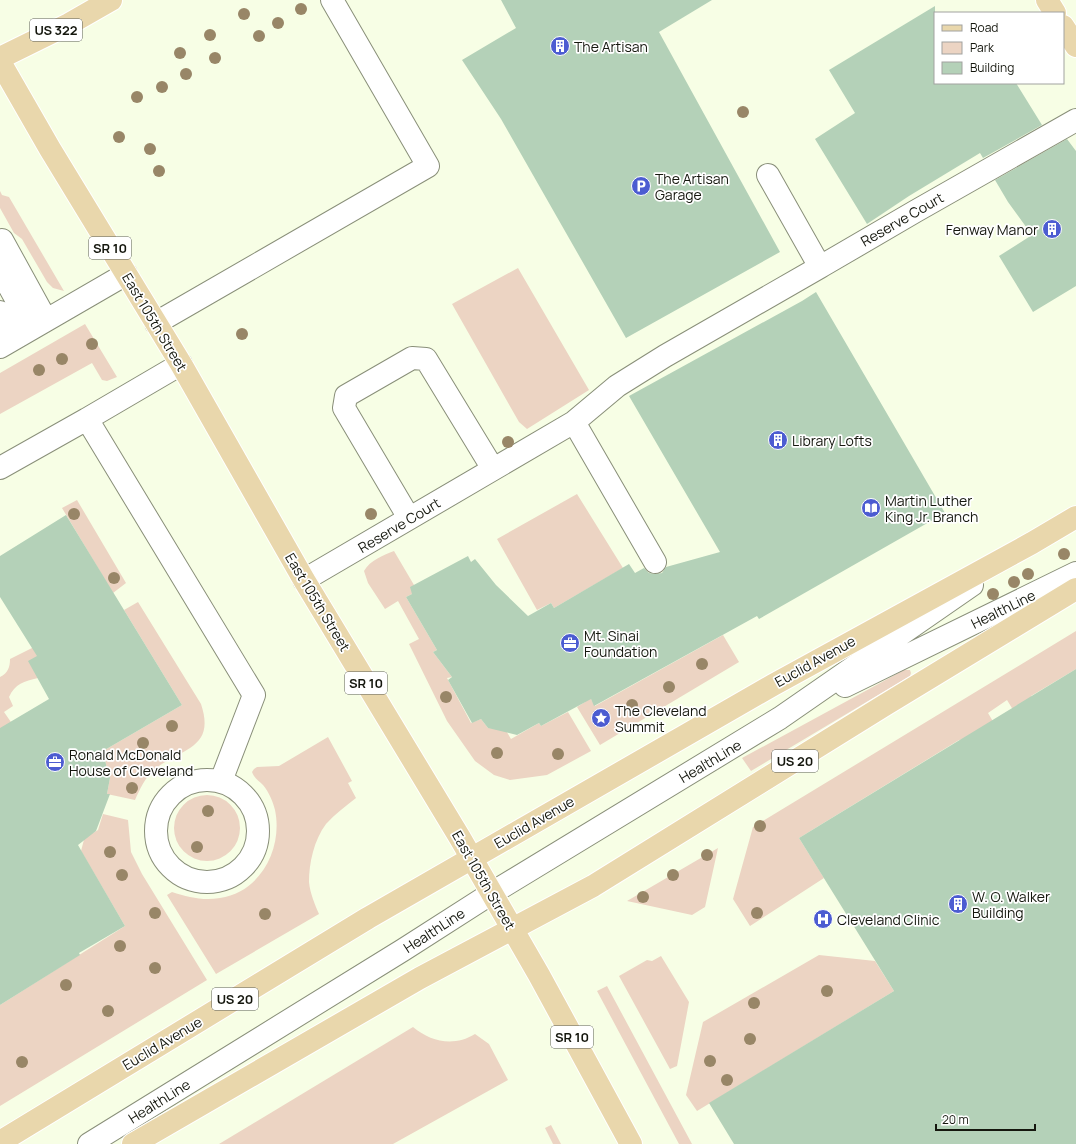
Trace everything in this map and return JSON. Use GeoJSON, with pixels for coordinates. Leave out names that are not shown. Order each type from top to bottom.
{"type":"FeatureCollection","features":[{"type":"Feature","properties":{"kind":"main road","name":"US 322"},"geometry":{"type":"LineString","coordinates":[[0,58],[69,24],[111,0]]}},
{"type":"Feature","properties":{"kind":"main road"},"geometry":{"type":"LineString","coordinates":[[1047,0],[1054,12]]}},
{"type":"Feature","properties":{"kind":"main road"},"geometry":{"type":"LineString","coordinates":[[1064,28],[1076,46]]}},
{"type":"Feature","properties":{"kind":"main road","name":"East 105th Street"},"geometry":{"type":"LineString","coordinates":[[0,62],[181,364],[304,580],[492,893],[631,1144]]}},
{"type":"Feature","properties":{"kind":"main road","name":"Euclid Avenue"},"geometry":{"type":"LineString","coordinates":[[0,1142],[362,922],[773,685],[1032,543],[1076,517]]}},
{"type":"Feature","properties":{"kind":"main road","name":"US 20"},"geometry":{"type":"LineString","coordinates":[[133,1144],[420,978],[599,883],[885,705],[1076,589]]}},
{"type":"Feature","properties":{"kind":"lane"},"geometry":{"type":"LineString","coordinates":[[156,323],[428,166],[332,0]]}},
{"type":"Feature","properties":{"kind":"lane","name":"Reserve Court"},"geometry":{"type":"LineString","coordinates":[[304,580],[574,422],[617,386],[665,356],[916,210],[1076,120]]}},
{"type":"Feature","properties":{"kind":"lane"},"geometry":{"type":"LineString","coordinates":[[768,175],[820,267]]}},
{"type":"Feature","properties":{"kind":"lane"},"geometry":{"type":"LineString","coordinates":[[2,240],[23,333]]}},
{"type":"Feature","properties":{"kind":"lane"},"geometry":{"type":"LineString","coordinates":[[0,270],[23,333]]}},
{"type":"Feature","properties":{"kind":"lane"},"geometry":{"type":"LineString","coordinates":[[23,333],[126,274]]}},
{"type":"Feature","properties":{"kind":"lane"},"geometry":{"type":"LineString","coordinates":[[0,312],[23,333]]}},
{"type":"Feature","properties":{"kind":"lane"},"geometry":{"type":"LineString","coordinates":[[409,518],[344,408],[346,396],[412,358],[426,359],[493,469]]}},
{"type":"Feature","properties":{"kind":"lane"},"geometry":{"type":"LineString","coordinates":[[0,468],[181,364]]}},
{"type":"Feature","properties":{"kind":"lane"},"geometry":{"type":"LineString","coordinates":[[87,419],[254,695],[221,781]]}},
{"type":"Feature","properties":{"kind":"lane"},"geometry":{"type":"LineString","coordinates":[[574,422],[655,562]]}},
{"type":"Feature","properties":{"kind":"lane","name":"HealthLine"},"geometry":{"type":"LineString","coordinates":[[89,1144],[397,954],[492,893],[780,718],[1032,543]]}},
{"type":"Feature","properties":{"kind":"lane","name":"HealthLine"},"geometry":{"type":"LineString","coordinates":[[780,718],[1076,573]]}},
{"type":"Feature","properties":{"kind":"lane"},"geometry":{"type":"LineString","coordinates":[[203,780],[221,781],[240,791],[252,805],[257,820],[259,835],[257,844],[253,854],[236,874],[221,881],[199,882],[188,879],[173,869],[161,853],[156,831],[156,822],[161,807],[180,787],[188,783],[203,780]]}},
{"type":"Feature","properties":{"kind":"green space"},"geometry":{"type":"Polygon","coordinates":[[[0,191],[2,195],[9,197],[64,291],[53,288],[47,282],[22,239],[14,233],[0,208],[0,191]]]}},
{"type":"Feature","properties":{"kind":"green space"},"geometry":{"type":"Polygon","coordinates":[[[518,268],[589,390],[527,429],[519,422],[452,304],[518,268]]]}},
{"type":"Feature","properties":{"kind":"green space"},"geometry":{"type":"Polygon","coordinates":[[[85,324],[117,377],[107,381],[102,380],[92,363],[0,414],[0,373],[85,324]]]}},
{"type":"Feature","properties":{"kind":"green space"},"geometry":{"type":"Polygon","coordinates":[[[577,494],[623,568],[554,608],[551,603],[537,610],[497,539],[577,494]]]}},
{"type":"Feature","properties":{"kind":"green space"},"geometry":{"type":"Polygon","coordinates":[[[77,500],[126,583],[113,593],[62,508],[77,500]]]}},
{"type":"Feature","properties":{"kind":"green space"},"geometry":{"type":"Polygon","coordinates":[[[394,551],[414,585],[412,594],[406,597],[437,650],[433,652],[452,677],[447,678],[471,723],[481,719],[488,728],[505,729],[511,739],[539,723],[541,726],[568,712],[591,751],[547,775],[510,780],[494,775],[475,761],[447,721],[409,644],[419,639],[398,601],[385,609],[368,583],[364,571],[367,567],[378,558],[394,551]]]}},
{"type":"Feature","properties":{"kind":"green space"},"geometry":{"type":"Polygon","coordinates":[[[138,602],[201,704],[204,719],[204,730],[200,739],[193,746],[151,772],[143,783],[135,800],[107,794],[110,778],[103,751],[182,705],[124,610],[138,602]]]}},
{"type":"Feature","properties":{"kind":"green space"},"geometry":{"type":"Polygon","coordinates":[[[1076,631],[1076,669],[1031,696],[1041,712],[1021,723],[1007,700],[988,713],[1001,735],[959,740],[799,838],[824,878],[750,926],[733,899],[753,827],[1076,631]]]}},
{"type":"Feature","properties":{"kind":"green space"},"geometry":{"type":"Polygon","coordinates":[[[723,635],[739,662],[600,745],[577,707],[585,702],[575,672],[595,706],[723,635]]]}},
{"type":"Feature","properties":{"kind":"green space"},"geometry":{"type":"Polygon","coordinates":[[[38,646],[38,678],[28,680],[20,684],[11,693],[9,697],[13,706],[4,712],[13,725],[0,730],[0,677],[8,670],[10,659],[38,646]]]}},
{"type":"Feature","properties":{"kind":"green space"},"geometry":{"type":"Polygon","coordinates":[[[904,670],[910,670],[910,676],[751,771],[742,758],[904,670]]]}},
{"type":"Feature","properties":{"kind":"green space"},"geometry":{"type":"Polygon","coordinates":[[[328,737],[352,781],[348,783],[356,798],[326,824],[315,844],[311,860],[309,882],[314,903],[319,914],[216,974],[167,895],[172,892],[196,898],[220,898],[234,894],[247,887],[258,878],[272,853],[276,839],[277,824],[275,810],[270,797],[263,785],[255,778],[252,772],[257,767],[279,766],[328,737]]]}},
{"type":"Feature","properties":{"kind":"green space"},"geometry":{"type":"Polygon","coordinates":[[[207,795],[219,798],[230,805],[237,816],[240,828],[237,840],[230,851],[219,858],[207,861],[195,858],[184,851],[177,840],[174,828],[177,816],[184,805],[195,798],[207,795]]]}},
{"type":"Feature","properties":{"kind":"green space"},"geometry":{"type":"Polygon","coordinates":[[[103,814],[128,820],[131,852],[142,874],[207,980],[0,1106],[0,1005],[125,926],[81,851],[86,832],[93,833],[98,830],[103,814]]]}},
{"type":"Feature","properties":{"kind":"green space"},"geometry":{"type":"Polygon","coordinates":[[[718,848],[705,907],[692,915],[627,901],[718,848]]]}},
{"type":"Feature","properties":{"kind":"green space"},"geometry":{"type":"Polygon","coordinates":[[[819,955],[875,961],[894,991],[697,1111],[686,1095],[703,1022],[819,955]]]}},
{"type":"Feature","properties":{"kind":"green space"},"geometry":{"type":"Polygon","coordinates":[[[661,956],[689,1002],[677,1066],[670,1069],[619,976],[647,960],[652,961],[661,956]]]}},
{"type":"Feature","properties":{"kind":"green space"},"geometry":{"type":"Polygon","coordinates":[[[607,986],[692,1144],[679,1144],[597,991],[607,986]]]}},
{"type":"Feature","properties":{"kind":"green space"},"geometry":{"type":"Polygon","coordinates":[[[413,1027],[427,1036],[443,1041],[459,1040],[475,1034],[489,1044],[508,1080],[393,1144],[219,1144],[413,1027]]]}},
{"type":"Feature","properties":{"kind":"green space"},"geometry":{"type":"Polygon","coordinates":[[[551,1125],[561,1144],[553,1144],[545,1128],[551,1125]]]}},
{"type":"Feature","properties":{"kind":"building","name":"The Artisan Garage"},"geometry":{"type":"Polygon","coordinates":[[[501,0],[712,0],[659,32],[780,252],[626,338],[501,119],[462,60],[516,28],[501,0]]]}},
{"type":"Feature","properties":{"kind":"building"},"geometry":{"type":"Polygon","coordinates":[[[935,6],[934,84],[1017,84],[1042,125],[983,158],[980,153],[909,196],[867,224],[815,139],[855,113],[829,70],[935,6]]]}},
{"type":"Feature","properties":{"kind":"building","name":"Fenway Manor"},"geometry":{"type":"Polygon","coordinates":[[[1067,139],[1076,151],[1076,286],[1033,312],[999,256],[1032,235],[1008,202],[995,180],[1067,139]]]}},
{"type":"Feature","properties":{"kind":"building","name":"Library Lofts"},"geometry":{"type":"Polygon","coordinates":[[[816,292],[945,513],[759,619],[757,616],[594,706],[591,699],[541,726],[539,723],[517,735],[488,728],[481,719],[472,723],[448,680],[452,677],[433,652],[437,650],[406,597],[412,594],[410,587],[468,556],[471,562],[475,559],[496,585],[528,616],[551,603],[554,608],[629,564],[635,573],[644,568],[649,573],[655,574],[662,573],[666,567],[720,552],[629,396],[816,292]]]}},
{"type":"Feature","properties":{"kind":"building","name":"Ronald McDonald House of Cleveland"},"geometry":{"type":"Polygon","coordinates":[[[66,515],[182,705],[103,751],[110,778],[107,794],[110,794],[96,831],[78,845],[125,926],[79,953],[80,955],[0,1005],[0,728],[49,699],[28,661],[37,656],[0,597],[0,556],[66,515]]]}},
{"type":"Feature","properties":{"kind":"building","name":"W. O. Walker Building"},"geometry":{"type":"Polygon","coordinates":[[[1076,669],[1076,1144],[734,1144],[709,1103],[894,991],[799,838],[1076,669]]]}},
{"type":"Feature","properties":{"kind":"place","name":"The Artisan"},"geometry":{"type":"Point","coordinates":[560,46]}},
{"type":"Feature","properties":{"kind":"place","name":"The Artisan Garage"},"geometry":{"type":"Point","coordinates":[641,186]}},
{"type":"Feature","properties":{"kind":"place","name":"Fenway Manor"},"geometry":{"type":"Point","coordinates":[1052,229]}},
{"type":"Feature","properties":{"kind":"place","name":"Library Lofts"},"geometry":{"type":"Point","coordinates":[778,440]}},
{"type":"Feature","properties":{"kind":"place","name":"Martin Luther King Jr. Branch"},"geometry":{"type":"Point","coordinates":[871,508]}},
{"type":"Feature","properties":{"kind":"place","name":"Mt. Sinai Foundation"},"geometry":{"type":"Point","coordinates":[570,643]}},
{"type":"Feature","properties":{"kind":"place","name":"The Cleveland Summit"},"geometry":{"type":"Point","coordinates":[601,718]}},
{"type":"Feature","properties":{"kind":"place","name":"Ronald McDonald House of Cleveland"},"geometry":{"type":"Point","coordinates":[55,762]}},
{"type":"Feature","properties":{"kind":"place","name":"W. O. Walker Building"},"geometry":{"type":"Point","coordinates":[958,904]}},
{"type":"Feature","properties":{"kind":"place","name":"Cleveland Clinic"},"geometry":{"type":"Point","coordinates":[823,919]}}]}
